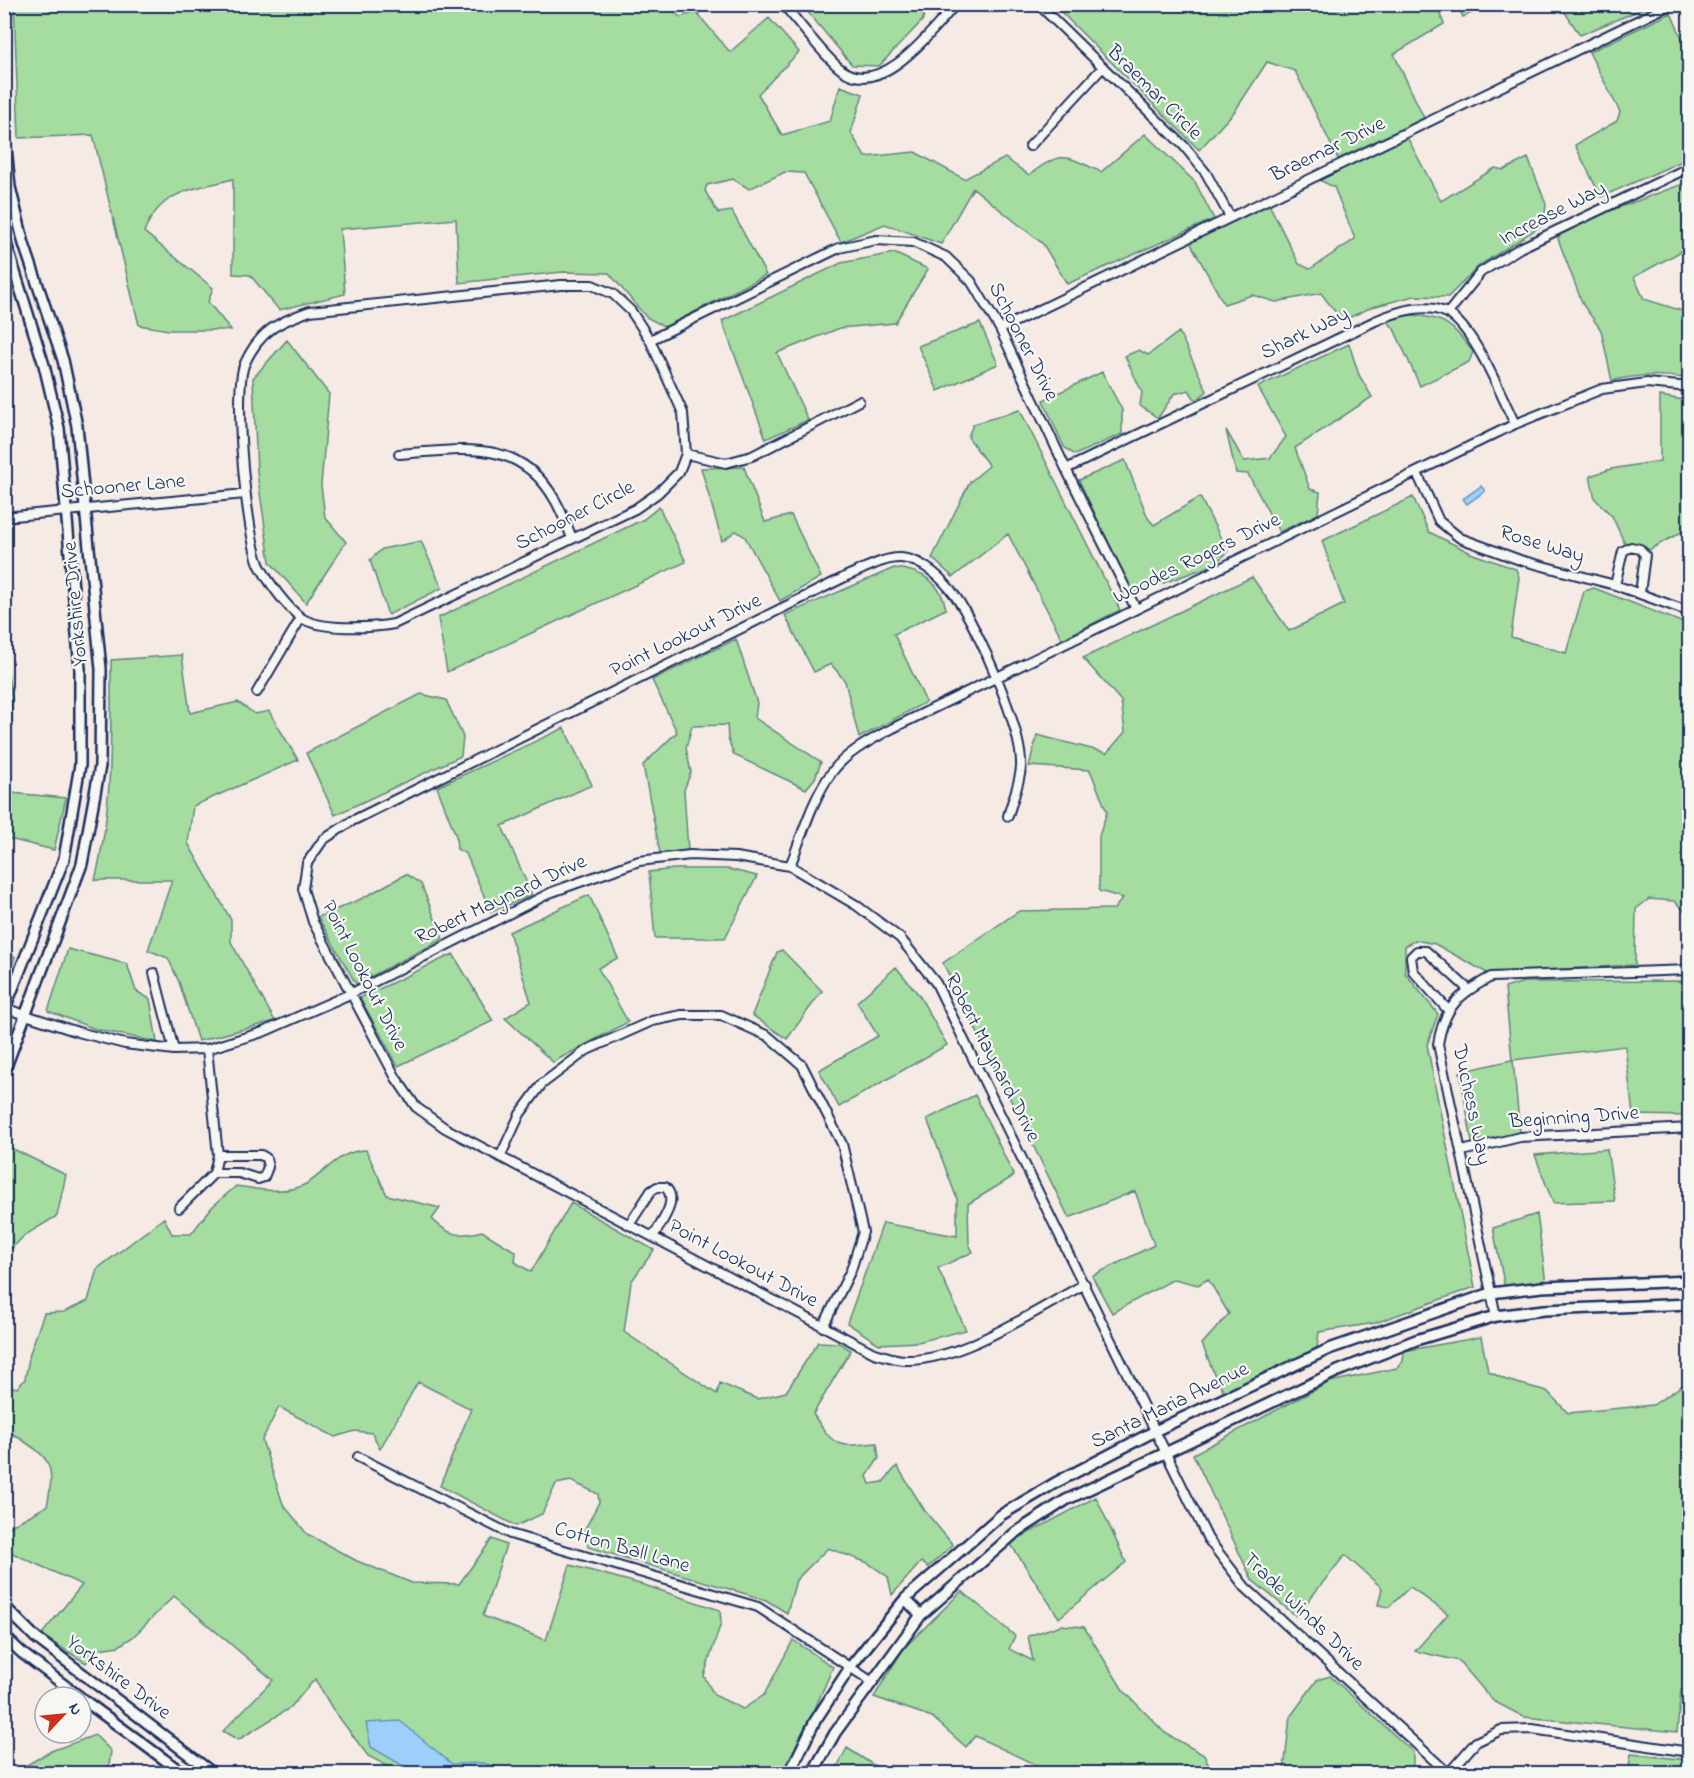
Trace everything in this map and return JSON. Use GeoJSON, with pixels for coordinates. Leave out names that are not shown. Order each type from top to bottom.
{"type":"FeatureCollection","features":[{"type":"Feature","properties":{"kind":"street"},"geometry":{"type":"LineString","coordinates":[[783,4],[843,71],[868,78],[889,71],[956,4]]}},
{"type":"Feature","properties":{"kind":"street","name":"Braemar Circle"},"geometry":{"type":"LineString","coordinates":[[1038,4],[1184,146],[1206,173],[1230,217]]}},
{"type":"Feature","properties":{"kind":"street","name":"Braemar Drive"},"geometry":{"type":"LineString","coordinates":[[1000,329],[1672,4]]}},
{"type":"Feature","properties":{"kind":"street"},"geometry":{"type":"LineString","coordinates":[[1030,146],[1103,67]]}},
{"type":"Feature","properties":{"kind":"street","name":"Yorkshire Drive"},"geometry":{"type":"LineString","coordinates":[[4,128],[10,187],[24,244],[63,360],[74,415],[100,669],[100,766],[82,864],[4,1072]]}},
{"type":"Feature","properties":{"kind":"street","name":"Increase Way"},"geometry":{"type":"LineString","coordinates":[[1448,313],[1481,272],[1520,248],[1689,167]]}},
{"type":"Feature","properties":{"kind":"street","name":"Yorkshire Drive"},"geometry":{"type":"LineString","coordinates":[[4,237],[41,355],[59,428],[80,669],[80,765],[64,859],[5,1009]]}},
{"type":"Feature","properties":{"kind":"street","name":"Schooner Drive"},"geometry":{"type":"LineString","coordinates":[[650,340],[839,248],[876,240],[913,242],[946,257],[971,281],[1000,329],[1136,609]]}},
{"type":"Feature","properties":{"kind":"street"},"geometry":{"type":"LineString","coordinates":[[257,692],[301,618],[275,589],[260,565],[246,494],[239,390],[244,364],[258,342],[276,324],[310,311],[561,285],[592,285],[614,294],[631,311],[650,340],[683,413],[686,454],[726,463],[752,456],[859,401]]}},
{"type":"Feature","properties":{"kind":"street","name":"Shark Way"},"geometry":{"type":"LineString","coordinates":[[1066,469],[1397,311],[1422,308],[1448,313]]}},
{"type":"Feature","properties":{"kind":"street"},"geometry":{"type":"LineString","coordinates":[[1448,313],[1479,351],[1515,424]]}},
{"type":"Feature","properties":{"kind":"street","name":"Woodes Rogers Drive"},"geometry":{"type":"LineString","coordinates":[[790,867],[810,815],[832,772],[857,748],[996,677],[1417,474],[1515,424],[1602,389],[1647,383],[1689,387]]}},
{"type":"Feature","properties":{"kind":"street"},"geometry":{"type":"LineString","coordinates":[[399,454],[476,449],[508,454],[535,472],[555,500],[572,538]]}},
{"type":"Feature","properties":{"kind":"street","name":"Schooner Circle"},"geometry":{"type":"LineString","coordinates":[[301,618],[362,629],[394,624],[635,508],[658,493],[678,472],[686,454]]}},
{"type":"Feature","properties":{"kind":"street","name":"Rose Way"},"geometry":{"type":"LineString","coordinates":[[1417,474],[1440,521],[1460,538],[1520,560],[1640,593],[1689,612]]}},
{"type":"Feature","properties":{"kind":"street","name":"Schooner Lane"},"geometry":{"type":"LineString","coordinates":[[4,517],[246,494]]}},
{"type":"Feature","properties":{"kind":"street"},"geometry":{"type":"LineString","coordinates":[[1615,585],[1623,551],[1631,547],[1640,549],[1645,555],[1640,593]]}},
{"type":"Feature","properties":{"kind":"street","name":"Point Lookout Drive"},"geometry":{"type":"LineString","coordinates":[[1008,816],[1021,768],[1018,736],[996,677],[957,598],[940,578],[923,566],[901,558],[878,563],[849,575],[352,821],[323,840],[307,863],[303,889],[313,922],[396,1078],[416,1107],[445,1128],[874,1353],[903,1360],[933,1358],[968,1347],[1085,1284]]}},
{"type":"Feature","properties":{"kind":"street","name":"Robert Maynard Drive"},"geometry":{"type":"LineString","coordinates":[[5,1009],[125,1044],[174,1050],[207,1049],[263,1032],[350,993],[552,892],[639,861],[690,855],[736,856],[790,867],[856,905],[900,938],[936,983],[1167,1451]]}},
{"type":"Feature","properties":{"kind":"street"},"geometry":{"type":"LineString","coordinates":[[1449,1010],[1413,971],[1411,957],[1417,951],[1426,951],[1468,989]]}},
{"type":"Feature","properties":{"kind":"street","name":"Duchess Way"},"geometry":{"type":"LineString","coordinates":[[1496,1316],[1438,1044],[1441,1024],[1449,1010],[1468,989],[1491,977],[1689,970]]}},
{"type":"Feature","properties":{"kind":"street"},"geometry":{"type":"LineString","coordinates":[[154,973],[174,1050]]}},
{"type":"Feature","properties":{"kind":"street"},"geometry":{"type":"LineString","coordinates":[[500,1157],[520,1114],[542,1084],[587,1050],[641,1025],[682,1015],[721,1015],[768,1036],[802,1065],[842,1144],[863,1233],[851,1270],[823,1327]]}},
{"type":"Feature","properties":{"kind":"street"},"geometry":{"type":"LineString","coordinates":[[179,1208],[214,1173],[218,1155],[207,1049]]}},
{"type":"Feature","properties":{"kind":"street","name":"Beginning Drive"},"geometry":{"type":"LineString","coordinates":[[1462,1151],[1520,1137],[1689,1128]]}},
{"type":"Feature","properties":{"kind":"street"},"geometry":{"type":"LineString","coordinates":[[214,1173],[239,1173],[258,1179],[264,1177],[268,1167],[266,1158],[261,1155],[218,1155]]}},
{"type":"Feature","properties":{"kind":"street"},"geometry":{"type":"LineString","coordinates":[[629,1225],[651,1191],[657,1187],[665,1187],[670,1193],[671,1201],[653,1237]]}},
{"type":"Feature","properties":{"kind":"street","name":"Santa Maria Avenue"},"geometry":{"type":"LineString","coordinates":[[789,1773],[815,1721],[851,1666],[905,1599],[1001,1515],[1055,1483],[1157,1430],[1329,1349],[1491,1293],[1542,1287],[1689,1281]]}},
{"type":"Feature","properties":{"kind":"street","name":"Santa Maria Avenue"},"geometry":{"type":"LineString","coordinates":[[812,1773],[835,1733],[921,1615],[1023,1528],[1066,1500],[1338,1371],[1416,1340],[1496,1316],[1544,1310],[1689,1304]]}},
{"type":"Feature","properties":{"kind":"street","name":"Trade Winds Drive"},"geometry":{"type":"LineString","coordinates":[[1167,1451],[1208,1539],[1245,1587],[1448,1773]]}},
{"type":"Feature","properties":{"kind":"street","name":"Cotton Ball Lane"},"geometry":{"type":"LineString","coordinates":[[358,1457],[510,1534],[758,1606],[871,1681]]}},
{"type":"Feature","properties":{"kind":"street"},"geometry":{"type":"LineString","coordinates":[[905,1599],[921,1615]]}},
{"type":"Feature","properties":{"kind":"street","name":"Yorkshire Drive"},"geometry":{"type":"LineString","coordinates":[[4,1606],[36,1638],[209,1772]]}},
{"type":"Feature","properties":{"kind":"street","name":"Yorkshire Drive"},"geometry":{"type":"LineString","coordinates":[[4,1636],[63,1685]]}},
{"type":"Feature","properties":{"kind":"street","name":"Yorkshire Drive"},"geometry":{"type":"LineString","coordinates":[[93,1707],[184,1773]]}},
{"type":"Feature","properties":{"kind":"street"},"geometry":{"type":"LineString","coordinates":[[1448,1773],[1476,1742],[1501,1730],[1532,1729],[1689,1752]]}},
{"type":"Feature","properties":{"kind":"green space"},"geometry":{"type":"Polygon","coordinates":[[[14,5],[667,5],[680,17],[696,12],[730,52],[769,18],[799,52],[758,94],[782,135],[830,121],[840,86],[863,94],[851,133],[865,157],[915,152],[964,179],[1005,158],[1029,175],[1049,162],[1064,158],[1101,172],[1145,134],[1195,182],[1214,219],[1067,284],[1043,244],[973,188],[941,244],[885,224],[841,242],[804,173],[785,172],[749,189],[733,179],[707,185],[705,191],[718,213],[732,211],[766,275],[665,327],[646,317],[609,273],[563,272],[459,283],[456,219],[340,229],[345,294],[279,310],[250,275],[233,274],[233,179],[192,189],[169,199],[159,207],[144,232],[213,288],[208,302],[231,330],[169,330],[139,325],[93,135],[19,138],[14,5]]]}},
{"type":"Feature","properties":{"kind":"green space"},"geometry":{"type":"Polygon","coordinates":[[[802,5],[928,5],[922,21],[879,66],[852,65],[802,5]]]}},
{"type":"Feature","properties":{"kind":"green space"},"geometry":{"type":"Polygon","coordinates":[[[1054,5],[1436,5],[1444,24],[1394,54],[1424,118],[1338,159],[1295,71],[1267,62],[1235,111],[1199,150],[1054,5]]]}},
{"type":"Feature","properties":{"kind":"green space"},"geometry":{"type":"Polygon","coordinates":[[[1457,5],[1488,5],[1463,17],[1457,5]]]}},
{"type":"Feature","properties":{"kind":"green space"},"geometry":{"type":"Polygon","coordinates":[[[1560,5],[1652,5],[1580,35],[1560,5]]]}},
{"type":"Feature","properties":{"kind":"green space"},"geometry":{"type":"Polygon","coordinates":[[[1671,13],[1689,55],[1689,158],[1601,197],[1575,145],[1617,121],[1620,112],[1589,52],[1671,13]]]}},
{"type":"Feature","properties":{"kind":"green space"},"geometry":{"type":"Polygon","coordinates":[[[1407,137],[1441,201],[1495,168],[1504,170],[1528,158],[1546,204],[1544,224],[1480,265],[1448,297],[1414,296],[1372,307],[1342,321],[1321,293],[1276,302],[1252,295],[1224,304],[1190,242],[1269,204],[1299,264],[1310,269],[1355,239],[1334,187],[1319,180],[1407,137]]]}},
{"type":"Feature","properties":{"kind":"green space"},"geometry":{"type":"Polygon","coordinates":[[[1680,185],[1689,187],[1689,247],[1634,277],[1644,299],[1689,313],[1689,376],[1685,378],[1639,376],[1612,381],[1601,330],[1583,305],[1558,239],[1559,235],[1604,213],[1680,185]]]}},
{"type":"Feature","properties":{"kind":"green space"},"geometry":{"type":"Polygon","coordinates":[[[894,253],[928,269],[895,323],[840,328],[777,353],[808,420],[766,439],[722,321],[841,263],[894,253]]]}},
{"type":"Feature","properties":{"kind":"green space"},"geometry":{"type":"Polygon","coordinates":[[[1411,315],[1433,318],[1447,324],[1473,352],[1469,362],[1420,386],[1394,329],[1386,319],[1411,315]]]}},
{"type":"Feature","properties":{"kind":"green space"},"geometry":{"type":"Polygon","coordinates":[[[980,323],[998,364],[938,391],[918,346],[980,323]]]}},
{"type":"Feature","properties":{"kind":"green space"},"geometry":{"type":"Polygon","coordinates":[[[1179,332],[1207,391],[1196,401],[1189,390],[1174,394],[1158,418],[1140,406],[1142,392],[1125,356],[1139,350],[1148,355],[1179,332]]]}},
{"type":"Feature","properties":{"kind":"green space"},"geometry":{"type":"Polygon","coordinates":[[[287,340],[329,394],[321,485],[325,517],[346,542],[306,603],[270,562],[257,472],[253,378],[287,340]]]}},
{"type":"Feature","properties":{"kind":"green space"},"geometry":{"type":"Polygon","coordinates":[[[1349,344],[1359,375],[1372,397],[1295,448],[1310,489],[1320,492],[1318,514],[1279,532],[1248,474],[1236,473],[1226,430],[1244,461],[1270,458],[1286,437],[1258,387],[1349,344]]]}},
{"type":"Feature","properties":{"kind":"green space"},"geometry":{"type":"Polygon","coordinates":[[[1102,372],[1122,410],[1122,434],[1075,455],[1064,447],[1043,400],[1102,372]]]}},
{"type":"Feature","properties":{"kind":"green space"},"geometry":{"type":"Polygon","coordinates":[[[1660,396],[1689,401],[1689,528],[1649,550],[1624,542],[1612,516],[1595,499],[1590,476],[1611,469],[1660,461],[1660,396]]]}},
{"type":"Feature","properties":{"kind":"green space"},"geometry":{"type":"Polygon","coordinates":[[[1020,410],[1120,610],[1062,639],[1008,534],[953,577],[932,558],[970,482],[989,466],[968,437],[973,424],[1020,410]]]}},
{"type":"Feature","properties":{"kind":"green space"},"geometry":{"type":"Polygon","coordinates":[[[1125,460],[1148,518],[1154,525],[1200,497],[1228,552],[1213,565],[1133,594],[1079,480],[1125,460]]]}},
{"type":"Feature","properties":{"kind":"green space"},"geometry":{"type":"Polygon","coordinates":[[[744,467],[765,522],[791,515],[821,577],[780,601],[745,537],[736,531],[722,541],[701,468],[744,467]]]}},
{"type":"Feature","properties":{"kind":"green space"},"geometry":{"type":"Polygon","coordinates":[[[1413,497],[1429,532],[1473,554],[1516,569],[1519,577],[1511,637],[1566,653],[1584,591],[1594,588],[1689,625],[1689,926],[1688,914],[1674,901],[1649,899],[1636,909],[1635,965],[1487,973],[1435,944],[1415,940],[1405,946],[1405,973],[1438,1014],[1427,1045],[1475,1287],[1375,1323],[1319,1332],[1317,1348],[1225,1393],[1215,1376],[1202,1344],[1229,1314],[1208,1279],[1198,1285],[1174,1279],[1112,1313],[1092,1276],[1154,1245],[1135,1191],[1069,1218],[943,963],[1019,911],[1114,909],[1123,898],[1099,891],[1099,836],[1107,812],[1090,770],[1029,766],[1037,735],[1107,753],[1125,732],[1121,701],[1083,658],[1252,577],[1289,631],[1344,604],[1322,541],[1413,497]]]}},
{"type":"Feature","properties":{"kind":"green space"},"geometry":{"type":"Polygon","coordinates":[[[659,507],[686,562],[447,672],[438,618],[644,519],[659,507]]]}},
{"type":"Feature","properties":{"kind":"green space"},"geometry":{"type":"Polygon","coordinates":[[[421,541],[442,588],[388,615],[370,560],[382,549],[421,541]]]}},
{"type":"Feature","properties":{"kind":"green space"},"geometry":{"type":"Polygon","coordinates":[[[894,568],[912,571],[928,579],[939,591],[946,609],[894,634],[926,702],[859,738],[845,681],[831,664],[814,672],[785,615],[894,568]]]}},
{"type":"Feature","properties":{"kind":"green space"},"geometry":{"type":"Polygon","coordinates":[[[736,639],[757,703],[755,718],[821,762],[815,778],[806,789],[734,755],[728,739],[727,725],[692,726],[686,748],[691,772],[684,790],[688,851],[660,853],[643,765],[677,732],[652,680],[736,639]]]}},
{"type":"Feature","properties":{"kind":"green space"},"geometry":{"type":"Polygon","coordinates":[[[4,651],[12,698],[12,793],[66,798],[54,850],[5,838],[4,651]]]}},
{"type":"Feature","properties":{"kind":"green space"},"geometry":{"type":"Polygon","coordinates":[[[182,655],[190,713],[238,702],[255,714],[269,711],[298,760],[193,806],[188,843],[231,920],[231,942],[275,1021],[198,1041],[179,982],[168,958],[148,950],[172,880],[95,880],[108,798],[111,743],[111,660],[182,655]]]}},
{"type":"Feature","properties":{"kind":"green space"},"geometry":{"type":"Polygon","coordinates":[[[421,694],[446,700],[463,737],[461,756],[335,815],[306,753],[421,694]]]}},
{"type":"Feature","properties":{"kind":"green space"},"geometry":{"type":"Polygon","coordinates":[[[564,728],[592,785],[502,826],[532,895],[491,912],[466,854],[457,849],[456,836],[437,787],[564,728]]]}},
{"type":"Feature","properties":{"kind":"green space"},"geometry":{"type":"Polygon","coordinates":[[[675,869],[728,869],[757,876],[725,938],[655,938],[649,872],[675,869]]]}},
{"type":"Feature","properties":{"kind":"green space"},"geometry":{"type":"Polygon","coordinates":[[[406,874],[421,884],[443,939],[356,984],[318,917],[363,898],[406,874]]]}},
{"type":"Feature","properties":{"kind":"green space"},"geometry":{"type":"Polygon","coordinates":[[[589,895],[618,958],[598,968],[628,1022],[553,1062],[505,1018],[531,1002],[509,932],[589,895]]]}},
{"type":"Feature","properties":{"kind":"green space"},"geometry":{"type":"Polygon","coordinates":[[[68,949],[127,964],[136,991],[150,999],[157,1042],[95,1029],[48,1011],[68,949]]]}},
{"type":"Feature","properties":{"kind":"green space"},"geometry":{"type":"Polygon","coordinates":[[[782,950],[822,991],[787,1039],[752,1015],[777,952],[782,950]]]}},
{"type":"Feature","properties":{"kind":"green space"},"geometry":{"type":"Polygon","coordinates":[[[5,952],[15,957],[5,987],[5,952]]]}},
{"type":"Feature","properties":{"kind":"green space"},"geometry":{"type":"Polygon","coordinates":[[[453,954],[493,1021],[398,1066],[360,998],[453,954]]]}},
{"type":"Feature","properties":{"kind":"green space"},"geometry":{"type":"Polygon","coordinates":[[[896,967],[919,995],[947,1045],[839,1107],[819,1070],[878,1036],[857,1002],[896,967]]]}},
{"type":"Feature","properties":{"kind":"green space"},"geometry":{"type":"Polygon","coordinates":[[[1689,981],[1689,1116],[1633,1115],[1625,1046],[1513,1060],[1520,1133],[1472,1142],[1460,1072],[1512,1060],[1505,988],[1524,982],[1689,981]]]}},
{"type":"Feature","properties":{"kind":"green space"},"geometry":{"type":"Polygon","coordinates":[[[975,1095],[1014,1176],[968,1204],[969,1244],[973,1252],[938,1268],[966,1330],[918,1342],[879,1344],[847,1323],[883,1223],[957,1236],[957,1199],[927,1119],[975,1095]]]}},
{"type":"Feature","properties":{"kind":"green space"},"geometry":{"type":"Polygon","coordinates":[[[5,1145],[66,1175],[57,1216],[25,1235],[5,1255],[5,1145]]]}},
{"type":"Feature","properties":{"kind":"green space"},"geometry":{"type":"Polygon","coordinates":[[[1607,1149],[1615,1201],[1553,1203],[1535,1155],[1607,1149]]]}},
{"type":"Feature","properties":{"kind":"green space"},"geometry":{"type":"Polygon","coordinates":[[[366,1150],[387,1195],[440,1208],[432,1219],[444,1229],[455,1234],[482,1231],[516,1252],[515,1262],[531,1272],[571,1203],[654,1250],[631,1282],[624,1332],[717,1394],[720,1383],[757,1399],[786,1392],[818,1342],[839,1343],[851,1350],[813,1414],[827,1434],[838,1443],[853,1445],[877,1443],[879,1458],[867,1476],[870,1484],[883,1482],[897,1466],[925,1511],[953,1545],[928,1567],[921,1562],[892,1595],[888,1577],[868,1563],[828,1548],[796,1580],[787,1613],[766,1600],[588,1547],[584,1531],[599,1502],[598,1494],[571,1481],[556,1484],[542,1514],[516,1526],[440,1486],[471,1409],[418,1382],[380,1449],[372,1433],[355,1431],[335,1437],[279,1407],[262,1440],[283,1504],[307,1534],[357,1561],[412,1583],[459,1584],[492,1539],[506,1545],[483,1616],[546,1640],[570,1565],[644,1585],[720,1610],[721,1623],[704,1676],[714,1695],[743,1709],[764,1695],[793,1640],[833,1667],[788,1771],[781,1770],[779,1773],[401,1773],[368,1756],[332,1708],[315,1679],[290,1708],[238,1740],[223,1731],[273,1680],[174,1596],[133,1637],[119,1646],[98,1649],[86,1663],[41,1635],[82,1585],[10,1552],[7,1528],[47,1506],[50,1491],[50,1470],[47,1462],[35,1449],[13,1434],[5,1435],[4,1385],[17,1388],[25,1379],[30,1353],[44,1313],[64,1312],[88,1301],[97,1269],[164,1218],[172,1234],[191,1234],[212,1207],[236,1186],[271,1190],[298,1187],[314,1179],[348,1154],[366,1150]]]}},
{"type":"Feature","properties":{"kind":"green space"},"geometry":{"type":"Polygon","coordinates":[[[1537,1214],[1546,1283],[1505,1288],[1493,1228],[1537,1214]]]}},
{"type":"Feature","properties":{"kind":"green space"},"geometry":{"type":"Polygon","coordinates":[[[1481,1337],[1488,1371],[1506,1380],[1547,1391],[1568,1413],[1653,1405],[1689,1381],[1690,1685],[1681,1690],[1677,1732],[1524,1717],[1493,1701],[1459,1661],[1415,1651],[1448,1614],[1410,1587],[1389,1607],[1378,1605],[1382,1588],[1345,1555],[1296,1616],[1252,1580],[1193,1454],[1330,1382],[1397,1368],[1403,1361],[1404,1351],[1481,1337]]]}},
{"type":"Feature","properties":{"kind":"green space"},"geometry":{"type":"Polygon","coordinates":[[[1096,1497],[1126,1562],[1059,1618],[1010,1543],[1096,1497]]]}},
{"type":"Feature","properties":{"kind":"green space"},"geometry":{"type":"Polygon","coordinates":[[[962,1591],[1015,1636],[1009,1649],[1033,1661],[1028,1636],[1061,1625],[1084,1627],[1123,1690],[1165,1733],[1204,1755],[1212,1773],[1039,1773],[1036,1765],[975,1736],[966,1747],[932,1717],[874,1697],[903,1649],[962,1591]]]}},
{"type":"Feature","properties":{"kind":"green space"},"geometry":{"type":"Polygon","coordinates":[[[1330,1676],[1413,1752],[1413,1773],[1288,1774],[1284,1770],[1290,1717],[1317,1680],[1330,1676]]]}},
{"type":"Feature","properties":{"kind":"green space"},"geometry":{"type":"Polygon","coordinates":[[[95,1735],[111,1751],[108,1773],[13,1773],[51,1751],[68,1745],[93,1745],[93,1736],[95,1735]]]}},
{"type":"Feature","properties":{"kind":"green space"},"geometry":{"type":"Polygon","coordinates":[[[847,1748],[886,1773],[834,1773],[847,1748]]]}},
{"type":"Feature","properties":{"kind":"green space"},"geometry":{"type":"Polygon","coordinates":[[[1631,1754],[1689,1760],[1689,1773],[1628,1773],[1631,1754]]]}},
{"type":"Feature","properties":{"kind":"water"},"geometry":{"type":"Polygon","coordinates":[[[1481,486],[1485,491],[1467,504],[1463,499],[1481,486]]]}},
{"type":"Feature","properties":{"kind":"water"},"geometry":{"type":"Polygon","coordinates":[[[400,1721],[452,1764],[483,1763],[517,1773],[415,1773],[371,1747],[366,1723],[400,1721]]]}}]}
